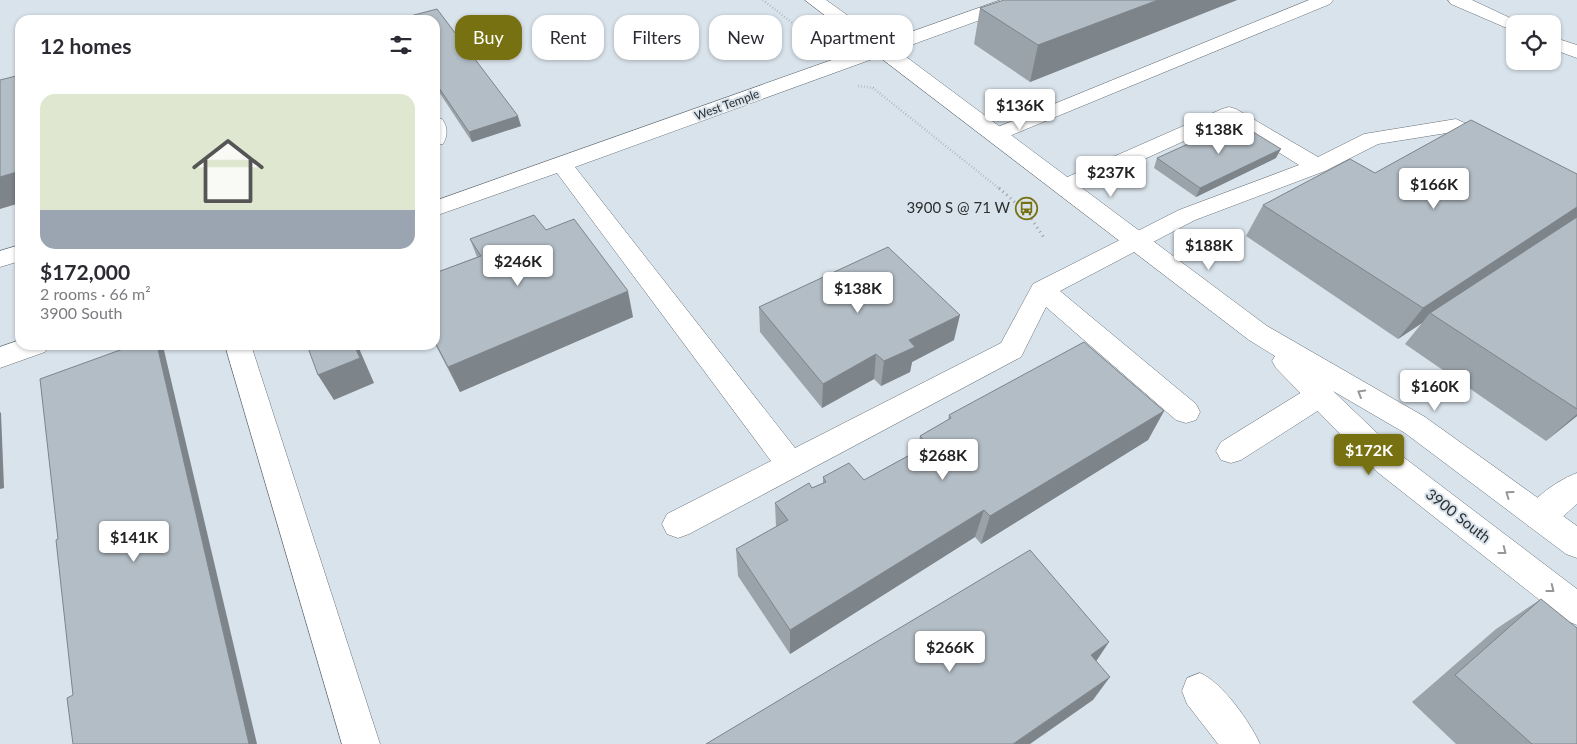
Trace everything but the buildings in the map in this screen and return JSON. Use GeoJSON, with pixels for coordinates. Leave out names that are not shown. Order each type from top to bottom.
{"type":"FeatureCollection","features":[{"type":"Feature","properties":{"kind":"main road","name":"3900 South"},"geometry":{"type":"LineString","coordinates":[[814,0],[834,15]]}},
{"type":"Feature","properties":{"kind":"main road","name":"West Temple"},"geometry":{"type":"LineString","coordinates":[[913,39],[1018,0]]}},
{"type":"Feature","properties":{"kind":"main road"},"geometry":{"type":"LineString","coordinates":[[995,135],[1324,0]]}},
{"type":"Feature","properties":{"kind":"main road"},"geometry":{"type":"LineString","coordinates":[[1457,0],[1506,21]]}},
{"type":"Feature","properties":{"kind":"main road"},"geometry":{"type":"LineString","coordinates":[[1561,46],[1577,52]]}},
{"type":"Feature","properties":{"kind":"main road","name":"West Temple"},"geometry":{"type":"LineString","coordinates":[[440,206],[854,60]]}},
{"type":"Feature","properties":{"kind":"main road","name":"3900 South"},"geometry":{"type":"LineString","coordinates":[[895,60],[1258,333],[1415,425],[1577,544]]}},
{"type":"Feature","properties":{"kind":"main road"},"geometry":{"type":"LineString","coordinates":[[1064,187],[1229,113],[1317,166]]}},
{"type":"Feature","properties":{"kind":"main road"},"geometry":{"type":"LineString","coordinates":[[678,524],[1011,350],[1042,290],[1135,240],[1187,215],[1317,166],[1372,139],[1456,125],[1508,153]]}},
{"type":"Feature","properties":{"kind":"main road"},"geometry":{"type":"LineString","coordinates":[[561,164],[791,465]]}},
{"type":"Feature","properties":{"kind":"main road"},"geometry":{"type":"LineString","coordinates":[[0,259],[15,254]]}},
{"type":"Feature","properties":{"kind":"main road"},"geometry":{"type":"LineString","coordinates":[[1042,290],[1186,412]]}},
{"type":"Feature","properties":{"kind":"main road","name":"3900 South"},"geometry":{"type":"LineString","coordinates":[[1258,333],[1387,462],[1577,609]]}},
{"type":"Feature","properties":{"kind":"main road"},"geometry":{"type":"LineString","coordinates":[[0,358],[22,350]]}},
{"type":"Feature","properties":{"kind":"main road"},"geometry":{"type":"LineString","coordinates":[[240,350],[361,744]]}},
{"type":"Feature","properties":{"kind":"main road"},"geometry":{"type":"LineString","coordinates":[[1231,451],[1320,395]]}},
{"type":"Feature","properties":{"kind":"main road"},"geometry":{"type":"LineString","coordinates":[[1539,516],[1577,486]]}},
{"type":"Feature","properties":{"kind":"main road"},"geometry":{"type":"LineString","coordinates":[[1200,691],[1241,744]]}},
{"type":"Feature","properties":{"kind":"path"},"geometry":{"type":"LineString","coordinates":[[763,0],[792,23]]}},
{"type":"Feature","properties":{"kind":"path"},"geometry":{"type":"LineString","coordinates":[[866,88],[872,88],[881,94],[990,180],[1029,215],[1044,238]]}},
{"type":"Feature","properties":{"kind":"place","name":"3900 S @ 71 W"},"geometry":{"type":"Point","coordinates":[1026,208]}}]}
